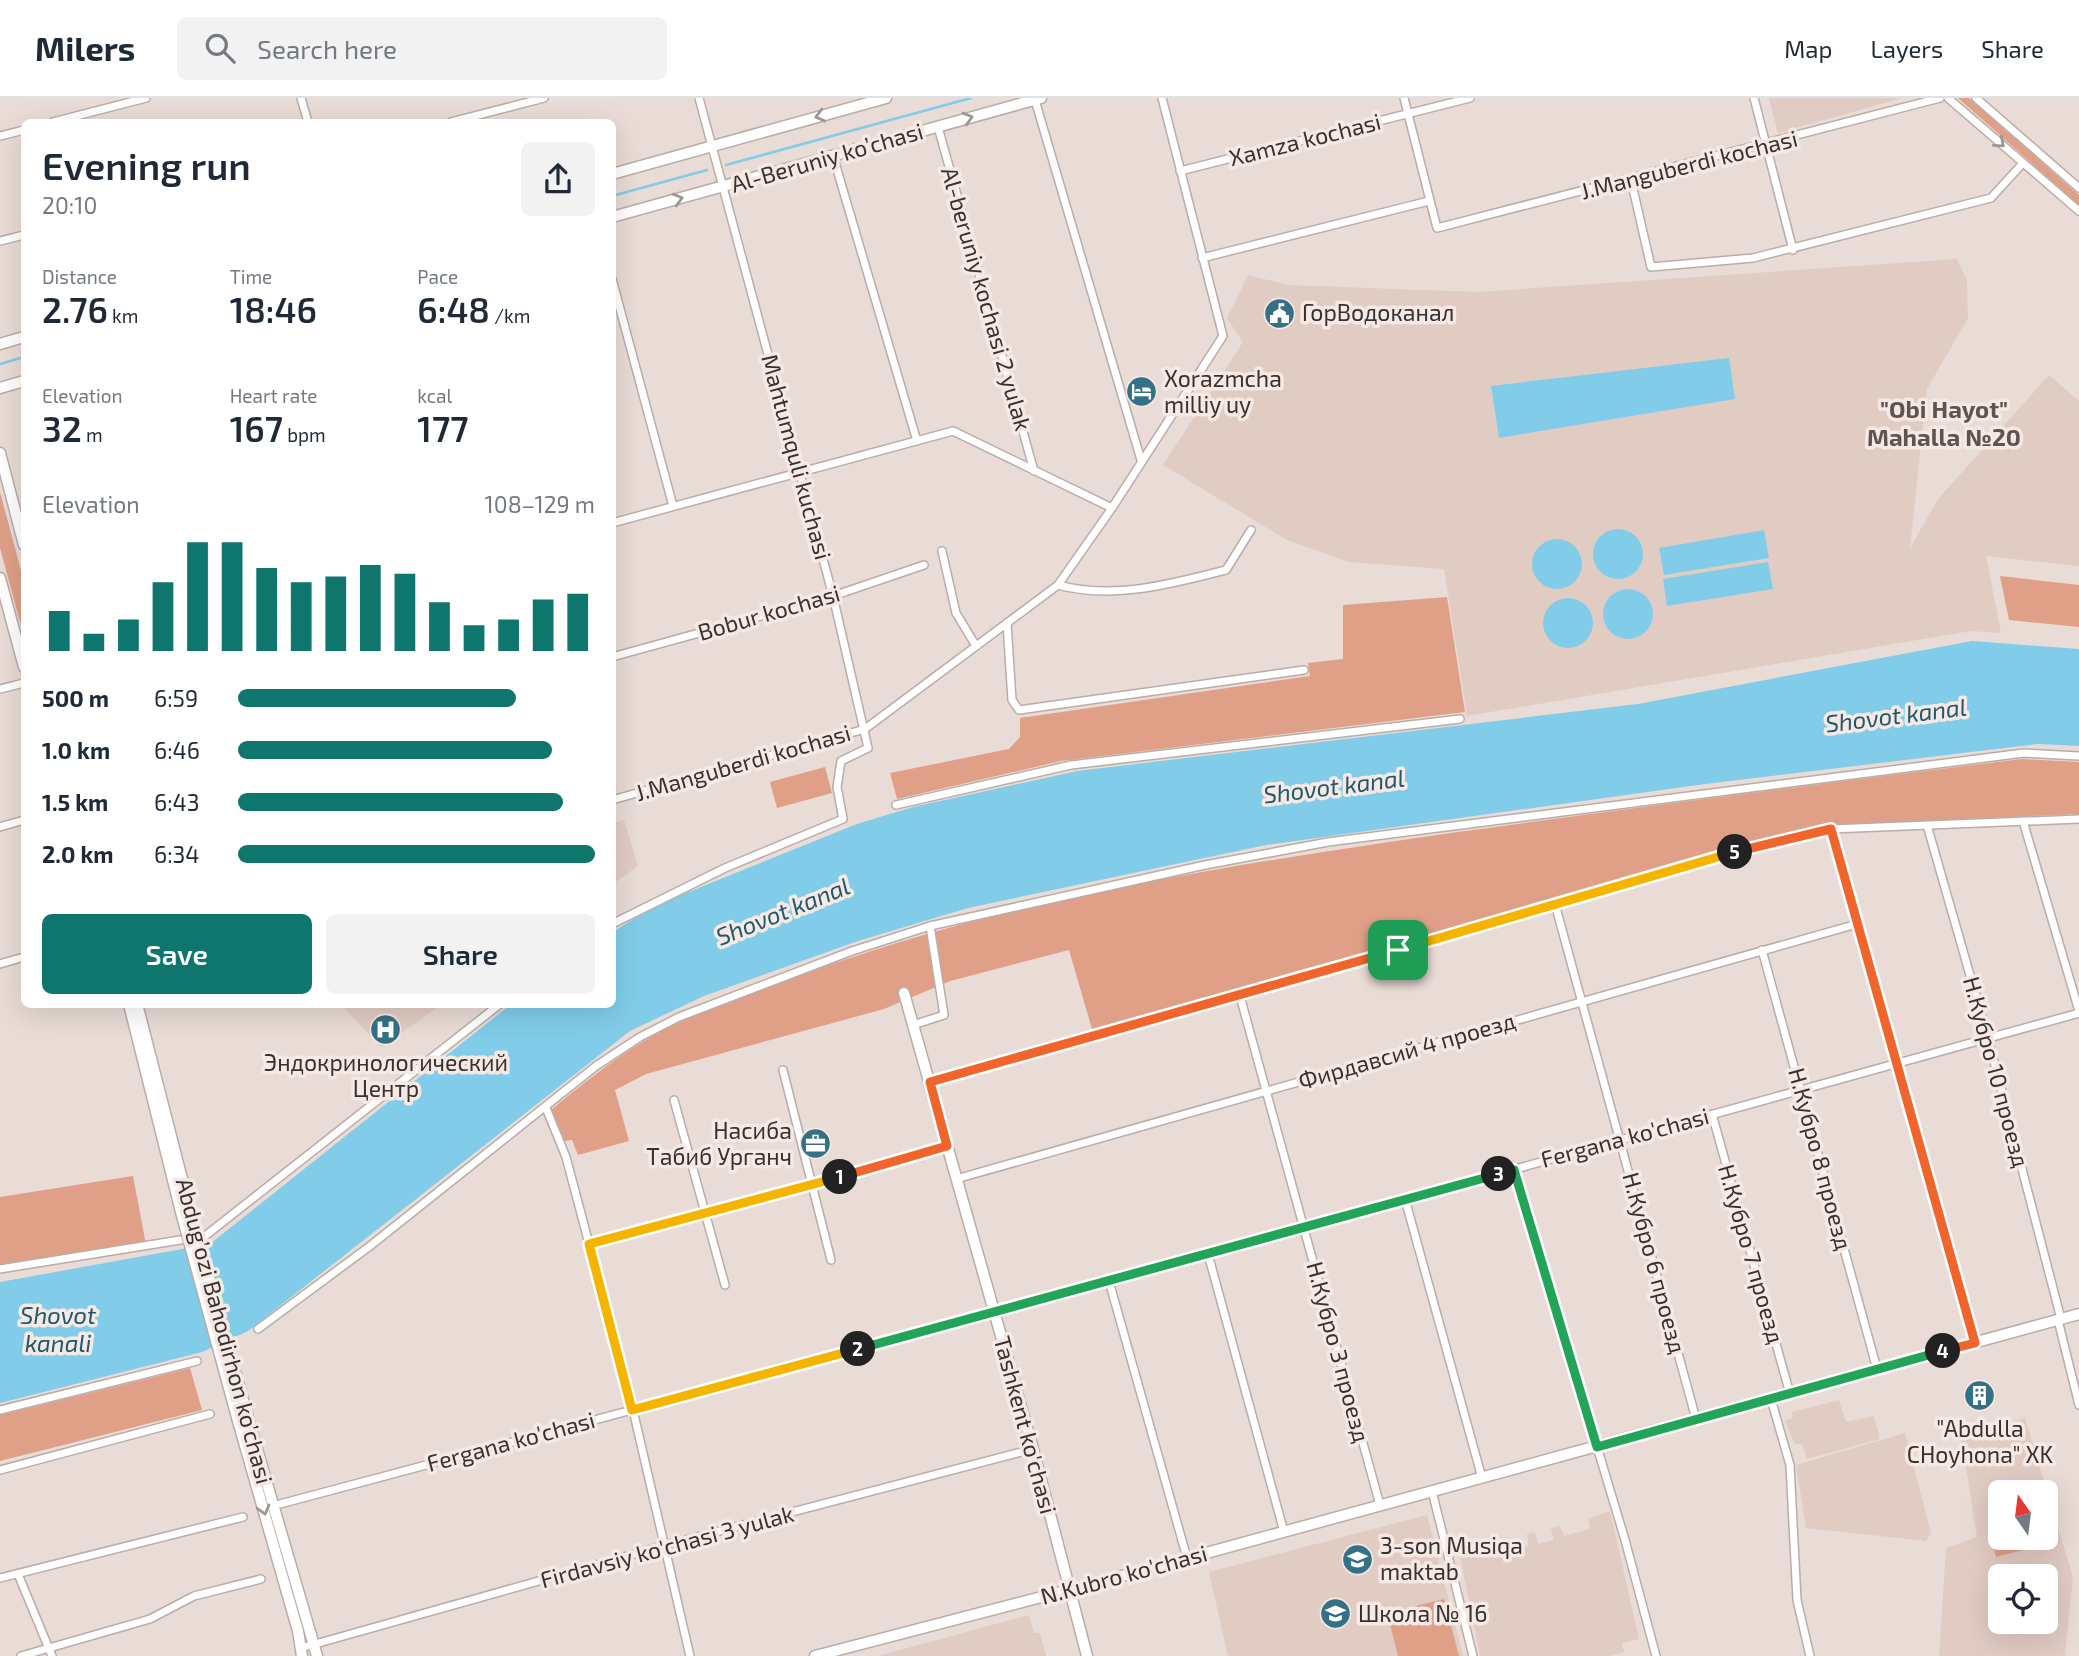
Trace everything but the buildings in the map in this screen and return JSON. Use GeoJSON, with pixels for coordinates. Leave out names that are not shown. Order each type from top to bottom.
{"type":"FeatureCollection","features":[{"type":"Feature","properties":{"kind":"main road","name":"Al-Beruniy ko’chasi"},"geometry":{"type":"LineString","coordinates":[[616,173],[886,98]]}},
{"type":"Feature","properties":{"kind":"main road","name":"Al-Beruniy ko’chasi"},"geometry":{"type":"LineString","coordinates":[[616,216],[1038,99]]}},
{"type":"Feature","properties":{"kind":"main road"},"geometry":{"type":"LineString","coordinates":[[0,344],[21,338]]}},
{"type":"Feature","properties":{"kind":"main road"},"geometry":{"type":"LineString","coordinates":[[0,388],[21,382]]}},
{"type":"Feature","properties":{"kind":"main road"},"geometry":{"type":"LineString","coordinates":[[0,453],[21,534]]}},
{"type":"Feature","properties":{"kind":"main road"},"geometry":{"type":"LineString","coordinates":[[0,578],[21,656]]}},
{"type":"Feature","properties":{"kind":"main road","name":"Tashkent ko'chasi"},"geometry":{"type":"LineString","coordinates":[[904,993],[1033,1449],[1087,1656]]}},
{"type":"Feature","properties":{"kind":"main road","name":"Abdug’ozi Bahodirhon ko’chasi"},"geometry":{"type":"LineString","coordinates":[[130,1008],[243,1420],[301,1652]]}},
{"type":"Feature","properties":{"kind":"main road","name":"Abdug’ozi Bahodirhon ko’chasi"},"geometry":{"type":"LineString","coordinates":[[138,1008],[186,1211]]}},
{"type":"Feature","properties":{"kind":"main road","name":"N.Kubro ko'chasi"},"geometry":{"type":"LineString","coordinates":[[815,1656],[1284,1532],[2079,1314]]}},
{"type":"Feature","properties":{"kind":"main road","name":"Abdug’ozi Bahodirhon ko’chasi"},"geometry":{"type":"LineString","coordinates":[[243,1420],[317,1656]]}},
{"type":"Feature","properties":{"kind":"street"},"geometry":{"type":"LineString","coordinates":[[65,119],[146,98]]}},
{"type":"Feature","properties":{"kind":"street"},"geometry":{"type":"LineString","coordinates":[[301,98],[306,119]]}},
{"type":"Feature","properties":{"kind":"street"},"geometry":{"type":"LineString","coordinates":[[463,119],[544,98]]}},
{"type":"Feature","properties":{"kind":"street","name":"Mahtumquli kuchasi"},"geometry":{"type":"LineString","coordinates":[[699,98],[833,596],[865,729]]}},
{"type":"Feature","properties":{"kind":"street"},"geometry":{"type":"LineString","coordinates":[[1162,98],[1202,258],[1429,201],[1404,98]]}},
{"type":"Feature","properties":{"kind":"street","name":"Xamza kochasi"},"geometry":{"type":"LineString","coordinates":[[1180,172],[1470,98]]}},
{"type":"Feature","properties":{"kind":"street"},"geometry":{"type":"LineString","coordinates":[[1754,98],[1793,250]]}},
{"type":"Feature","properties":{"kind":"street","name":"J.Manguberdi kochasi"},"geometry":{"type":"LineString","coordinates":[[1429,201],[1437,229],[1940,98]]}},
{"type":"Feature","properties":{"kind":"street"},"geometry":{"type":"LineString","coordinates":[[1948,98],[2079,211]]}},
{"type":"Feature","properties":{"kind":"street"},"geometry":{"type":"LineString","coordinates":[[1976,98],[2079,188]]}},
{"type":"Feature","properties":{"kind":"street"},"geometry":{"type":"LineString","coordinates":[[1038,99],[1141,460]]}},
{"type":"Feature","properties":{"kind":"street","name":"Al-beruniy kochasi 2 yulak"},"geometry":{"type":"LineString","coordinates":[[938,127],[1034,471]]}},
{"type":"Feature","properties":{"kind":"street"},"geometry":{"type":"LineString","coordinates":[[0,136],[21,131]]}},
{"type":"Feature","properties":{"kind":"street"},"geometry":{"type":"LineString","coordinates":[[833,156],[917,441]]}},
{"type":"Feature","properties":{"kind":"street"},"geometry":{"type":"LineString","coordinates":[[1631,180],[1651,267],[1753,258],[1793,250],[1991,198],[2023,163]]}},
{"type":"Feature","properties":{"kind":"street"},"geometry":{"type":"LineString","coordinates":[[0,241],[21,236]]}},
{"type":"Feature","properties":{"kind":"street","name":"J.Manguberdi kochasi"},"geometry":{"type":"LineString","coordinates":[[616,799],[865,729],[1058,585],[1112,508],[1223,335],[1202,258]]}},
{"type":"Feature","properties":{"kind":"street"},"geometry":{"type":"LineString","coordinates":[[616,294],[673,506]]}},
{"type":"Feature","properties":{"kind":"street"},"geometry":{"type":"LineString","coordinates":[[616,522],[953,431],[1112,508]]}},
{"type":"Feature","properties":{"kind":"street"},"geometry":{"type":"LineString","coordinates":[[1058,585],[1084,592],[1154,587],[1226,570],[1251,530]]}},
{"type":"Feature","properties":{"kind":"street"},"geometry":{"type":"LineString","coordinates":[[942,551],[956,613],[976,646]]}},
{"type":"Feature","properties":{"kind":"street","name":"Bobur kochasi"},"geometry":{"type":"LineString","coordinates":[[616,656],[833,596],[924,565]]}},
{"type":"Feature","properties":{"kind":"street"},"geometry":{"type":"LineString","coordinates":[[1007,623],[1012,700],[1019,710],[1304,670]]}},
{"type":"Feature","properties":{"kind":"street"},"geometry":{"type":"LineString","coordinates":[[0,690],[21,684]]}},
{"type":"Feature","properties":{"kind":"street"},"geometry":{"type":"LineString","coordinates":[[897,805],[1071,765],[1460,719]]}},
{"type":"Feature","properties":{"kind":"street"},"geometry":{"type":"LineString","coordinates":[[616,922],[725,868],[843,819],[837,787],[841,761],[868,748],[865,729]]}},
{"type":"Feature","properties":{"kind":"street"},"geometry":{"type":"LineString","coordinates":[[258,1329],[370,1246],[596,1066],[640,1037],[679,1017],[852,951],[930,926],[1192,867],[1328,842],[2024,753],[2079,756]]}},
{"type":"Feature","properties":{"kind":"street"},"geometry":{"type":"LineString","coordinates":[[930,1082],[1240,996],[1753,847],[1831,829],[2079,818]]}},
{"type":"Feature","properties":{"kind":"street"},"geometry":{"type":"LineString","coordinates":[[0,827],[21,821]]}},
{"type":"Feature","properties":{"kind":"street"},"geometry":{"type":"LineString","coordinates":[[2023,821],[2079,1012]]}},
{"type":"Feature","properties":{"kind":"street","name":"Н.Кубро 10 проезд"},"geometry":{"type":"LineString","coordinates":[[1927,825],[1988,1038],[2079,1405]]}},
{"type":"Feature","properties":{"kind":"street"},"geometry":{"type":"LineString","coordinates":[[1831,829],[1975,1343]]}},
{"type":"Feature","properties":{"kind":"street","name":"Н.Кубро 6 проезд"},"geometry":{"type":"LineString","coordinates":[[1555,904],[1696,1419]]}},
{"type":"Feature","properties":{"kind":"street","name":"Фирдавсий 4 проезд"},"geometry":{"type":"LineString","coordinates":[[957,1179],[1857,924]]}},
{"type":"Feature","properties":{"kind":"street"},"geometry":{"type":"LineString","coordinates":[[913,1025],[944,1015],[930,926]]}},
{"type":"Feature","properties":{"kind":"street","name":"Н.Кубро 8 проезд"},"geometry":{"type":"LineString","coordinates":[[1762,950],[1877,1370]]}},
{"type":"Feature","properties":{"kind":"street"},"geometry":{"type":"LineString","coordinates":[[0,964],[21,958]]}},
{"type":"Feature","properties":{"kind":"street","name":"Н.Кубро 3 проезд"},"geometry":{"type":"LineString","coordinates":[[1240,996],[1380,1505]]}},
{"type":"Feature","properties":{"kind":"street"},"geometry":{"type":"LineString","coordinates":[[0,1269],[205,1236],[494,1008]]}},
{"type":"Feature","properties":{"kind":"street","name":"Fergana ko'chasi"},"geometry":{"type":"LineString","coordinates":[[280,1504],[1208,1254],[2079,1012]]}},
{"type":"Feature","properties":{"kind":"street"},"geometry":{"type":"LineString","coordinates":[[783,1070],[831,1260]]}},
{"type":"Feature","properties":{"kind":"street"},"geometry":{"type":"LineString","coordinates":[[674,1100],[725,1285]]}},
{"type":"Feature","properties":{"kind":"street"},"geometry":{"type":"LineString","coordinates":[[546,1108],[566,1157],[589,1244],[666,1545],[690,1656]]}},
{"type":"Feature","properties":{"kind":"street","name":"Н.Кубро 7 проезд"},"geometry":{"type":"LineString","coordinates":[[1712,1114],[1790,1394]]}},
{"type":"Feature","properties":{"kind":"street"},"geometry":{"type":"LineString","coordinates":[[589,1244],[947,1146]]}},
{"type":"Feature","properties":{"kind":"street"},"geometry":{"type":"LineString","coordinates":[[1514,1170],[1656,1656]]}},
{"type":"Feature","properties":{"kind":"street"},"geometry":{"type":"LineString","coordinates":[[1405,1199],[1482,1478]]}},
{"type":"Feature","properties":{"kind":"street"},"geometry":{"type":"LineString","coordinates":[[1208,1254],[1284,1532]]}},
{"type":"Feature","properties":{"kind":"street"},"geometry":{"type":"LineString","coordinates":[[1109,1281],[1187,1558]]}},
{"type":"Feature","properties":{"kind":"street"},"geometry":{"type":"LineString","coordinates":[[0,1410],[197,1361]]}},
{"type":"Feature","properties":{"kind":"street"},"geometry":{"type":"LineString","coordinates":[[1772,1399],[1790,1465],[1797,1600],[1810,1656]]}},
{"type":"Feature","properties":{"kind":"street"},"geometry":{"type":"LineString","coordinates":[[0,1471],[211,1415]]}},
{"type":"Feature","properties":{"kind":"street","name":"Firdavsiy ko'chasi 3 yulak"},"geometry":{"type":"LineString","coordinates":[[301,1652],[313,1645],[666,1545],[1033,1449]]}},
{"type":"Feature","properties":{"kind":"street"},"geometry":{"type":"LineString","coordinates":[[1433,1491],[1473,1656]]}},
{"type":"Feature","properties":{"kind":"street"},"geometry":{"type":"LineString","coordinates":[[0,1577],[243,1517]]}},
{"type":"Feature","properties":{"kind":"street"},"geometry":{"type":"LineString","coordinates":[[18,1574],[51,1652]]}},
{"type":"Feature","properties":{"kind":"street"},"geometry":{"type":"LineString","coordinates":[[21,1656],[51,1652],[150,1619],[194,1596],[261,1579]]}},
{"type":"Feature","properties":{"kind":"shaded area"},"geometry":{"type":"Polygon","coordinates":[[[1769,98],[1902,98],[1778,133],[1769,98]]]}},
{"type":"Feature","properties":{"kind":"shaded area"},"geometry":{"type":"Polygon","coordinates":[[[1958,98],[1969,98],[2079,195],[2079,205],[1958,98]]]}},
{"type":"Feature","properties":{"kind":"shaded area"},"geometry":{"type":"Polygon","coordinates":[[[1957,259],[1967,280],[1968,318],[1927,389],[1910,548],[1938,499],[2049,375],[2079,401],[2079,566],[1986,556],[2001,633],[1971,631],[1467,716],[1444,569],[1349,562],[1287,540],[1163,465],[1243,342],[1227,318],[1248,275],[1288,285],[1478,292],[1957,259]]]}},
{"type":"Feature","properties":{"kind":"shaded area"},"geometry":{"type":"Polygon","coordinates":[[[0,492],[21,571],[21,626],[0,548],[0,492]]]}},
{"type":"Feature","properties":{"kind":"shaded area"},"geometry":{"type":"Polygon","coordinates":[[[2000,576],[2079,585],[2079,627],[2009,620],[2000,576]]]}},
{"type":"Feature","properties":{"kind":"shaded area"},"geometry":{"type":"Polygon","coordinates":[[[1447,597],[1465,712],[1061,761],[897,799],[890,773],[1009,749],[1020,737],[1020,718],[1310,676],[1308,663],[1343,659],[1343,605],[1447,597]]]}},
{"type":"Feature","properties":{"kind":"shaded area"},"geometry":{"type":"Polygon","coordinates":[[[2022,759],[2079,762],[2079,814],[1834,825],[1766,840],[1092,1029],[1069,950],[950,981],[884,1009],[646,1074],[615,1090],[629,1141],[578,1155],[572,1140],[565,1141],[551,1110],[632,1049],[693,1016],[860,955],[944,929],[1028,908],[1199,872],[1458,832],[2022,759]]]}},
{"type":"Feature","properties":{"kind":"shaded area"},"geometry":{"type":"Polygon","coordinates":[[[825,767],[832,793],[777,808],[770,782],[825,767]]]}},
{"type":"Feature","properties":{"kind":"shaded area"},"geometry":{"type":"Polygon","coordinates":[[[624,820],[638,866],[616,882],[616,822],[624,820]]]}},
{"type":"Feature","properties":{"kind":"shaded area","name":"Эндокринологический Центр"},"geometry":{"type":"Polygon","coordinates":[[[346,1008],[437,1008],[381,1047],[346,1008]]]}},
{"type":"Feature","properties":{"kind":"shaded area"},"geometry":{"type":"Polygon","coordinates":[[[133,1176],[147,1250],[0,1273],[0,1197],[133,1176]]]}},
{"type":"Feature","properties":{"kind":"shaded area"},"geometry":{"type":"Polygon","coordinates":[[[190,1368],[202,1410],[0,1461],[0,1415],[190,1368]]]}},
{"type":"Feature","properties":{"kind":"shaded area"},"geometry":{"type":"Polygon","coordinates":[[[1839,1400],[1846,1422],[1874,1416],[1880,1439],[1807,1459],[1802,1444],[1795,1444],[1785,1421],[1793,1418],[1792,1412],[1839,1400]]]}},
{"type":"Feature","properties":{"kind":"shaded area"},"geometry":{"type":"Polygon","coordinates":[[[2025,1418],[2044,1480],[1988,1480],[1988,1550],[2058,1550],[2058,1527],[2073,1577],[2065,1656],[1939,1656],[1946,1548],[1977,1537],[1961,1435],[2025,1418]]]}},
{"type":"Feature","properties":{"kind":"shaded area"},"geometry":{"type":"Polygon","coordinates":[[[1905,1433],[1931,1533],[1926,1541],[1806,1528],[1796,1465],[1905,1433]]]}},
{"type":"Feature","properties":{"kind":"shaded area"},"geometry":{"type":"Polygon","coordinates":[[[1610,1511],[1639,1639],[1622,1643],[1624,1652],[1609,1656],[1480,1656],[1460,1556],[1477,1552],[1477,1546],[1483,1545],[1484,1550],[1514,1541],[1518,1549],[1529,1546],[1527,1534],[1535,1532],[1538,1544],[1554,1540],[1551,1528],[1560,1526],[1564,1536],[1590,1529],[1588,1519],[1610,1511]]]}},
{"type":"Feature","properties":{"kind":"shaded area","name":"Школа № 16"},"geometry":{"type":"Polygon","coordinates":[[[1427,1515],[1463,1656],[1228,1656],[1209,1572],[1427,1515]]]}},
{"type":"Feature","properties":{"kind":"shaded area"},"geometry":{"type":"Polygon","coordinates":[[[1994,1550],[2023,1550],[1996,1557],[1994,1550]]]}},
{"type":"Feature","properties":{"kind":"shaded area"},"geometry":{"type":"Polygon","coordinates":[[[1444,1599],[1459,1656],[1398,1656],[1387,1613],[1444,1599]]]}},
{"type":"Feature","properties":{"kind":"shaded area"},"geometry":{"type":"Polygon","coordinates":[[[1029,1615],[1034,1633],[1040,1633],[1046,1656],[878,1656],[1029,1615]]]}},
{"type":"Feature","properties":{"kind":"water"},"geometry":{"type":"Polygon","coordinates":[[[1729,358],[1735,399],[1499,438],[1491,386],[1729,358]]]}},
{"type":"Feature","properties":{"kind":"water"},"geometry":{"type":"Polygon","coordinates":[[[1618,529],[1636,536],[1643,554],[1636,572],[1618,579],[1600,572],[1593,554],[1600,536],[1618,529]]]}},
{"type":"Feature","properties":{"kind":"water"},"geometry":{"type":"Polygon","coordinates":[[[1764,530],[1769,558],[1664,575],[1659,548],[1764,530]]]}},
{"type":"Feature","properties":{"kind":"water"},"geometry":{"type":"Polygon","coordinates":[[[1557,539],[1575,546],[1582,564],[1575,582],[1557,589],[1539,582],[1532,564],[1539,546],[1557,539]]]}},
{"type":"Feature","properties":{"kind":"water"},"geometry":{"type":"Polygon","coordinates":[[[1768,562],[1773,589],[1667,606],[1663,579],[1768,562]]]}},
{"type":"Feature","properties":{"kind":"water"},"geometry":{"type":"Polygon","coordinates":[[[1628,589],[1646,596],[1653,614],[1646,632],[1628,639],[1610,632],[1603,614],[1610,596],[1628,589]]]}},
{"type":"Feature","properties":{"kind":"water"},"geometry":{"type":"Polygon","coordinates":[[[1568,598],[1586,605],[1593,623],[1586,641],[1568,648],[1550,641],[1543,623],[1550,605],[1568,598]]]}},
{"type":"Feature","properties":{"kind":"water","name":"Shovot kanali"},"geometry":{"type":"Polygon","coordinates":[[[1972,641],[2079,649],[2079,746],[2038,744],[1705,784],[1266,845],[968,908],[858,941],[704,996],[630,1031],[248,1331],[202,1352],[0,1403],[0,1282],[210,1244],[506,1008],[616,1008],[616,930],[654,906],[857,824],[913,807],[1077,771],[1638,704],[1972,641]]]}},
{"type":"Feature","properties":{"kind":"waterway"},"geometry":{"type":"LineString","coordinates":[[726,165],[971,98]]}},
{"type":"Feature","properties":{"kind":"waterway"},"geometry":{"type":"LineString","coordinates":[[616,195],[707,170]]}},
{"type":"Feature","properties":{"kind":"waterway"},"geometry":{"type":"LineString","coordinates":[[0,364],[21,358]]}},
{"type":"Feature","properties":{"kind":"place","name":"ГорВодоканал"},"geometry":{"type":"Point","coordinates":[1279,313]}},
{"type":"Feature","properties":{"kind":"place","name":"Xorazmcha milliy uy"},"geometry":{"type":"Point","coordinates":[1141,392]}},
{"type":"Feature","properties":{"kind":"place","name":"Эндокринологический Центр"},"geometry":{"type":"Point","coordinates":[386,1029]}},
{"type":"Feature","properties":{"kind":"place","name":"Насиба Табиб Урганч"},"geometry":{"type":"Point","coordinates":[815,1144]}},
{"type":"Feature","properties":{"kind":"place","name":"\"Abdulla CHoyhona\" XK"},"geometry":{"type":"Point","coordinates":[1980,1395]}},
{"type":"Feature","properties":{"kind":"place","name":"3-son Musiqa maktab"},"geometry":{"type":"Point","coordinates":[1357,1559]}},
{"type":"Feature","properties":{"kind":"place","name":"Школа № 16"},"geometry":{"type":"Point","coordinates":[1335,1614]}},
{"type":"Feature","properties":{"kind":"district","name":"\"Obi Hayot\" Mahalla №20"},"geometry":{"type":"Point","coordinates":[1944,424]}},
{"type":"Feature","properties":{"kind":"route"},"geometry":{"type":"LineString","coordinates":[[1831,829],[1975,1343],[1597,1447],[1514,1170],[632,1410],[589,1244],[947,1146],[930,1082],[1398,950],[1753,847],[1831,829]]}},
{"type":"Feature","properties":{"kind":"water label","name":"Shovot kanal"},"geometry":{"type":"Point","coordinates":[1896,716]}},
{"type":"Feature","properties":{"kind":"water label","name":"Shovot kanal"},"geometry":{"type":"Point","coordinates":[1334,787]}},
{"type":"Feature","properties":{"kind":"water label","name":"Shovot kanal"},"geometry":{"type":"Point","coordinates":[783,912]}}]}
